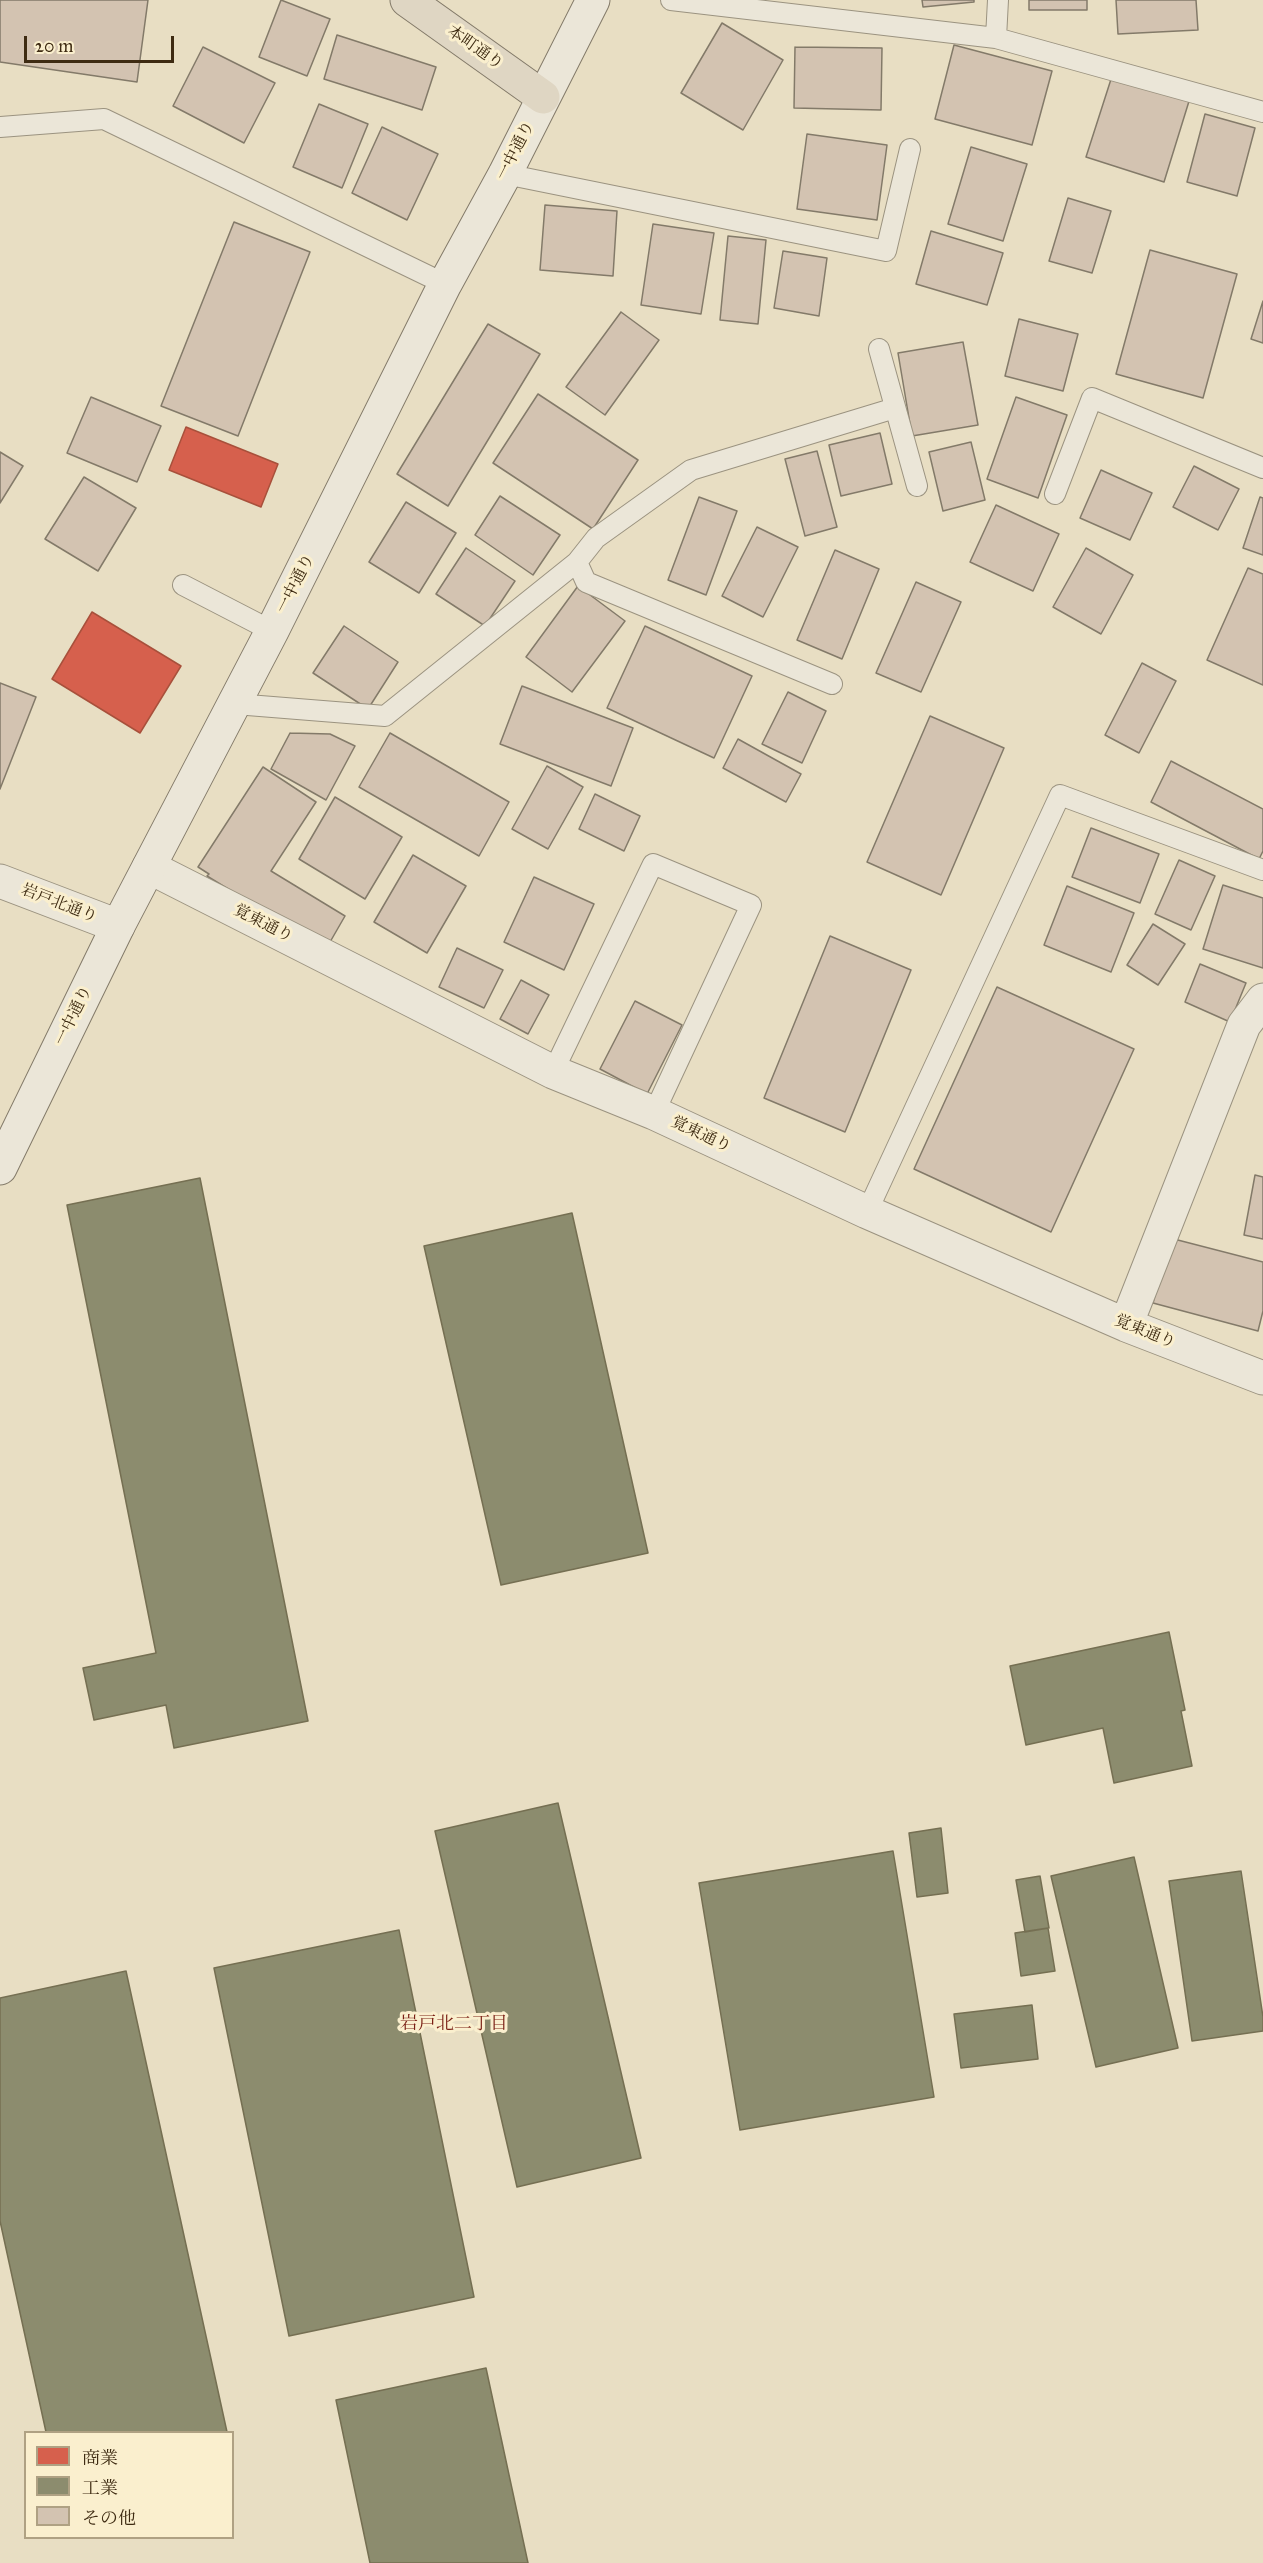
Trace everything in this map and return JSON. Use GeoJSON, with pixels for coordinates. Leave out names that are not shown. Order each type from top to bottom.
{"type":"FeatureCollection","features":[{"type":"Feature","properties":{"kind":"main road","name":"本町通り"},"geometry":{"type":"LineString","coordinates":[[407,0],[543,96]]}},
{"type":"Feature","properties":{"kind":"street","name":"一中通り"},"geometry":{"type":"LineString","coordinates":[[4,1151],[118,926],[235,704],[446,284],[593,0]]}},
{"type":"Feature","properties":{"kind":"street","name":"覚東通り"},"geometry":{"type":"LineString","coordinates":[[149,867],[553,1072],[654,1113],[867,1212],[1126,1325],[1263,1378]]}},
{"type":"Feature","properties":{"kind":"street","name":"岩戸北通り"},"geometry":{"type":"LineString","coordinates":[[0,881],[118,926]]}},
{"type":"Feature","properties":{"kind":"street"},"geometry":{"type":"LineString","coordinates":[[1126,1325],[1244,1025],[1263,1000]]}},
{"type":"Feature","properties":{"kind":"lane"},"geometry":{"type":"LineString","coordinates":[[671,0],[996,38],[1263,112]]}},
{"type":"Feature","properties":{"kind":"lane"},"geometry":{"type":"LineString","coordinates":[[996,38],[998,0]]}},
{"type":"Feature","properties":{"kind":"lane"},"geometry":{"type":"LineString","coordinates":[[0,128],[104,119],[446,284]]}},
{"type":"Feature","properties":{"kind":"lane"},"geometry":{"type":"LineString","coordinates":[[504,174],[886,251],[910,148]]}},
{"type":"Feature","properties":{"kind":"lane"},"geometry":{"type":"LineString","coordinates":[[879,349],[917,486]]}},
{"type":"Feature","properties":{"kind":"lane"},"geometry":{"type":"LineString","coordinates":[[1055,494],[1092,398],[1263,468]]}},
{"type":"Feature","properties":{"kind":"lane"},"geometry":{"type":"LineString","coordinates":[[235,704],[385,716],[577,562],[596,538],[691,470],[895,408]]}},
{"type":"Feature","properties":{"kind":"lane"},"geometry":{"type":"LineString","coordinates":[[577,562],[586,582],[832,684]]}},
{"type":"Feature","properties":{"kind":"lane"},"geometry":{"type":"LineString","coordinates":[[183,585],[272,631]]}},
{"type":"Feature","properties":{"kind":"lane"},"geometry":{"type":"LineString","coordinates":[[867,1212],[1060,795],[1263,870]]}},
{"type":"Feature","properties":{"kind":"lane"},"geometry":{"type":"LineString","coordinates":[[553,1072],[653,864],[751,905],[654,1113]]}},
{"type":"Feature","properties":{"kind":"building: 商業"},"geometry":{"type":"Polygon","coordinates":[[[186,427],[278,464],[261,507],[169,470],[186,427]]]}},
{"type":"Feature","properties":{"kind":"building: 商業"},"geometry":{"type":"Polygon","coordinates":[[[92,612],[181,666],[140,733],[52,679],[92,612]]]}},
{"type":"Feature","properties":{"kind":"building: 工業"},"geometry":{"type":"Polygon","coordinates":[[[200,1178],[308,1721],[174,1748],[166,1705],[94,1720],[83,1668],[156,1653],[67,1205],[200,1178]]]}},
{"type":"Feature","properties":{"kind":"building: 工業"},"geometry":{"type":"Polygon","coordinates":[[[572,1213],[648,1553],[501,1585],[424,1246],[572,1213]]]}},
{"type":"Feature","properties":{"kind":"building: 工業"},"geometry":{"type":"Polygon","coordinates":[[[1169,1632],[1185,1710],[1181,1711],[1192,1766],[1114,1783],[1103,1728],[1026,1745],[1010,1666],[1169,1632]]]}},
{"type":"Feature","properties":{"kind":"building: 工業"},"geometry":{"type":"Polygon","coordinates":[[[558,1803],[641,2158],[517,2187],[435,1831],[558,1803]]]}},
{"type":"Feature","properties":{"kind":"building: 工業"},"geometry":{"type":"Polygon","coordinates":[[[941,1828],[948,1893],[917,1897],[909,1833],[941,1828]]]}},
{"type":"Feature","properties":{"kind":"building: 工業"},"geometry":{"type":"Polygon","coordinates":[[[893,1851],[934,2097],[740,2130],[699,1883],[893,1851]]]}},
{"type":"Feature","properties":{"kind":"building: 工業"},"geometry":{"type":"Polygon","coordinates":[[[1134,1857],[1178,2048],[1096,2067],[1051,1876],[1134,1857]]]}},
{"type":"Feature","properties":{"kind":"building: 工業"},"geometry":{"type":"Polygon","coordinates":[[[1241,1871],[1263,2017],[1263,2031],[1192,2041],[1169,1881],[1241,1871]]]}},
{"type":"Feature","properties":{"kind":"building: 工業"},"geometry":{"type":"Polygon","coordinates":[[[1040,1876],[1049,1928],[1025,1932],[1016,1880],[1040,1876]]]}},
{"type":"Feature","properties":{"kind":"building: 工業"},"geometry":{"type":"Polygon","coordinates":[[[1048,1928],[1055,1971],[1021,1976],[1015,1933],[1048,1928]]]}},
{"type":"Feature","properties":{"kind":"building: 工業"},"geometry":{"type":"Polygon","coordinates":[[[399,1930],[474,2297],[289,2336],[214,1968],[399,1930]]]}},
{"type":"Feature","properties":{"kind":"building: 工業"},"geometry":{"type":"Polygon","coordinates":[[[126,1971],[227,2431],[46,2431],[0,2221],[0,1998],[126,1971]]]}},
{"type":"Feature","properties":{"kind":"building: 工業"},"geometry":{"type":"Polygon","coordinates":[[[1032,2005],[1038,2059],[961,2068],[954,2014],[1032,2005]]]}},
{"type":"Feature","properties":{"kind":"building: 工業"},"geometry":{"type":"Polygon","coordinates":[[[486,2368],[528,2563],[370,2563],[336,2400],[486,2368]]]}},
{"type":"Feature","properties":{"kind":"building: その他"},"geometry":{"type":"Polygon","coordinates":[[[0,0],[148,0],[137,82],[0,62],[0,0]]]}},
{"type":"Feature","properties":{"kind":"building: その他"},"geometry":{"type":"Polygon","coordinates":[[[281,0],[330,19],[307,76],[259,57],[281,0]]]}},
{"type":"Feature","properties":{"kind":"building: その他"},"geometry":{"type":"Polygon","coordinates":[[[922,0],[974,0],[974,2],[923,7],[922,0]]]}},
{"type":"Feature","properties":{"kind":"building: その他"},"geometry":{"type":"Polygon","coordinates":[[[1029,0],[1087,0],[1087,10],[1029,10],[1029,0]]]}},
{"type":"Feature","properties":{"kind":"building: その他"},"geometry":{"type":"Polygon","coordinates":[[[1116,0],[1196,0],[1198,30],[1118,34],[1116,0]]]}},
{"type":"Feature","properties":{"kind":"building: その他"},"geometry":{"type":"Polygon","coordinates":[[[722,23],[783,60],[743,130],[681,93],[722,23]]]}},
{"type":"Feature","properties":{"kind":"building: その他"},"geometry":{"type":"Polygon","coordinates":[[[337,35],[436,67],[422,110],[324,79],[337,35]]]}},
{"type":"Feature","properties":{"kind":"building: その他"},"geometry":{"type":"Polygon","coordinates":[[[954,45],[1052,71],[1032,145],[935,119],[954,45]]]}},
{"type":"Feature","properties":{"kind":"building: その他"},"geometry":{"type":"Polygon","coordinates":[[[203,47],[275,83],[244,143],[173,106],[203,47]]]}},
{"type":"Feature","properties":{"kind":"building: その他"},"geometry":{"type":"Polygon","coordinates":[[[795,47],[882,48],[881,110],[794,108],[795,47]]]}},
{"type":"Feature","properties":{"kind":"building: その他"},"geometry":{"type":"Polygon","coordinates":[[[1113,73],[1190,98],[1164,182],[1086,157],[1113,73]]]}},
{"type":"Feature","properties":{"kind":"building: その他"},"geometry":{"type":"Polygon","coordinates":[[[319,104],[368,124],[342,188],[293,167],[319,104]]]}},
{"type":"Feature","properties":{"kind":"building: その他"},"geometry":{"type":"Polygon","coordinates":[[[1205,114],[1255,128],[1237,196],[1187,182],[1205,114]]]}},
{"type":"Feature","properties":{"kind":"building: その他"},"geometry":{"type":"Polygon","coordinates":[[[382,127],[438,154],[407,220],[352,193],[382,127]]]}},
{"type":"Feature","properties":{"kind":"building: その他"},"geometry":{"type":"Polygon","coordinates":[[[807,134],[887,145],[877,220],[797,209],[807,134]]]}},
{"type":"Feature","properties":{"kind":"building: その他"},"geometry":{"type":"Polygon","coordinates":[[[971,147],[1027,164],[1003,241],[948,224],[971,147]]]}},
{"type":"Feature","properties":{"kind":"building: その他"},"geometry":{"type":"Polygon","coordinates":[[[1068,198],[1111,211],[1092,273],[1049,261],[1068,198]]]}},
{"type":"Feature","properties":{"kind":"building: その他"},"geometry":{"type":"Polygon","coordinates":[[[545,205],[617,211],[613,276],[540,270],[545,205]]]}},
{"type":"Feature","properties":{"kind":"building: その他"},"geometry":{"type":"Polygon","coordinates":[[[234,222],[310,252],[238,436],[161,406],[234,222]]]}},
{"type":"Feature","properties":{"kind":"building: その他"},"geometry":{"type":"Polygon","coordinates":[[[653,224],[714,233],[701,314],[641,305],[653,224]]]}},
{"type":"Feature","properties":{"kind":"building: その他"},"geometry":{"type":"Polygon","coordinates":[[[931,231],[1003,253],[987,305],[916,284],[931,231]]]}},
{"type":"Feature","properties":{"kind":"building: その他"},"geometry":{"type":"Polygon","coordinates":[[[728,236],[766,240],[758,324],[720,320],[728,236]]]}},
{"type":"Feature","properties":{"kind":"building: その他"},"geometry":{"type":"Polygon","coordinates":[[[1150,250],[1237,274],[1203,398],[1116,374],[1150,250]]]}},
{"type":"Feature","properties":{"kind":"building: その他"},"geometry":{"type":"Polygon","coordinates":[[[783,251],[827,258],[819,316],[774,308],[783,251]]]}},
{"type":"Feature","properties":{"kind":"building: その他"},"geometry":{"type":"Polygon","coordinates":[[[1263,301],[1263,343],[1251,339],[1263,301]]]}},
{"type":"Feature","properties":{"kind":"building: その他"},"geometry":{"type":"Polygon","coordinates":[[[621,312],[659,340],[605,415],[566,387],[621,312]]]}},
{"type":"Feature","properties":{"kind":"building: その他"},"geometry":{"type":"Polygon","coordinates":[[[1019,319],[1078,334],[1063,391],[1005,376],[1019,319]]]}},
{"type":"Feature","properties":{"kind":"building: その他"},"geometry":{"type":"Polygon","coordinates":[[[488,324],[540,354],[448,506],[397,474],[488,324]]]}},
{"type":"Feature","properties":{"kind":"building: その他"},"geometry":{"type":"Polygon","coordinates":[[[963,342],[978,425],[912,436],[898,353],[963,342]]]}},
{"type":"Feature","properties":{"kind":"building: その他"},"geometry":{"type":"Polygon","coordinates":[[[538,394],[638,460],[593,529],[493,463],[538,394]]]}},
{"type":"Feature","properties":{"kind":"building: その他"},"geometry":{"type":"Polygon","coordinates":[[[91,397],[161,426],[137,482],[67,453],[91,397]]]}},
{"type":"Feature","properties":{"kind":"building: その他"},"geometry":{"type":"Polygon","coordinates":[[[1016,397],[1067,415],[1038,498],[987,479],[1016,397]]]}},
{"type":"Feature","properties":{"kind":"building: その他"},"geometry":{"type":"Polygon","coordinates":[[[880,433],[892,484],[841,496],[829,445],[880,433]]]}},
{"type":"Feature","properties":{"kind":"building: その他"},"geometry":{"type":"Polygon","coordinates":[[[971,442],[985,500],[943,511],[929,452],[971,442]]]}},
{"type":"Feature","properties":{"kind":"building: その他"},"geometry":{"type":"Polygon","coordinates":[[[817,451],[837,527],[805,536],[785,459],[817,451]]]}},
{"type":"Feature","properties":{"kind":"building: その他"},"geometry":{"type":"Polygon","coordinates":[[[0,452],[23,466],[0,503],[0,452]]]}},
{"type":"Feature","properties":{"kind":"building: その他"},"geometry":{"type":"Polygon","coordinates":[[[1194,466],[1239,489],[1218,530],[1173,507],[1194,466]]]}},
{"type":"Feature","properties":{"kind":"building: その他"},"geometry":{"type":"Polygon","coordinates":[[[1101,470],[1152,493],[1130,540],[1080,518],[1101,470]]]}},
{"type":"Feature","properties":{"kind":"building: その他"},"geometry":{"type":"Polygon","coordinates":[[[84,477],[136,508],[98,571],[45,539],[84,477]]]}},
{"type":"Feature","properties":{"kind":"building: その他"},"geometry":{"type":"Polygon","coordinates":[[[500,496],[560,535],[533,575],[475,535],[500,496]]]}},
{"type":"Feature","properties":{"kind":"building: その他"},"geometry":{"type":"Polygon","coordinates":[[[699,497],[737,511],[706,595],[668,580],[699,497]]]}},
{"type":"Feature","properties":{"kind":"building: その他"},"geometry":{"type":"Polygon","coordinates":[[[1260,497],[1263,498],[1263,555],[1243,548],[1260,497]]]}},
{"type":"Feature","properties":{"kind":"building: その他"},"geometry":{"type":"Polygon","coordinates":[[[406,502],[456,533],[419,593],[369,562],[406,502]]]}},
{"type":"Feature","properties":{"kind":"building: その他"},"geometry":{"type":"Polygon","coordinates":[[[996,505],[1059,534],[1033,591],[970,562],[996,505]]]}},
{"type":"Feature","properties":{"kind":"building: その他"},"geometry":{"type":"Polygon","coordinates":[[[757,527],[798,547],[763,617],[722,596],[757,527]]]}},
{"type":"Feature","properties":{"kind":"building: その他"},"geometry":{"type":"Polygon","coordinates":[[[466,548],[515,581],[485,626],[436,594],[466,548]]]}},
{"type":"Feature","properties":{"kind":"building: その他"},"geometry":{"type":"Polygon","coordinates":[[[1086,548],[1133,575],[1101,634],[1053,607],[1086,548]]]}},
{"type":"Feature","properties":{"kind":"building: その他"},"geometry":{"type":"Polygon","coordinates":[[[835,550],[879,569],[842,659],[797,640],[835,550]]]}},
{"type":"Feature","properties":{"kind":"building: その他"},"geometry":{"type":"Polygon","coordinates":[[[1248,568],[1263,574],[1263,685],[1207,660],[1248,568]]]}},
{"type":"Feature","properties":{"kind":"building: その他"},"geometry":{"type":"Polygon","coordinates":[[[916,582],[961,602],[921,692],[876,673],[916,582]]]}},
{"type":"Feature","properties":{"kind":"building: その他"},"geometry":{"type":"Polygon","coordinates":[[[578,586],[625,621],[572,692],[526,657],[578,586]]]}},
{"type":"Feature","properties":{"kind":"building: その他"},"geometry":{"type":"Polygon","coordinates":[[[344,626],[398,662],[368,709],[313,673],[344,626]]]}},
{"type":"Feature","properties":{"kind":"building: その他"},"geometry":{"type":"Polygon","coordinates":[[[645,626],[752,676],[714,758],[607,708],[645,626]]]}},
{"type":"Feature","properties":{"kind":"building: その他"},"geometry":{"type":"Polygon","coordinates":[[[1142,663],[1176,681],[1139,753],[1105,735],[1142,663]]]}},
{"type":"Feature","properties":{"kind":"building: その他"},"geometry":{"type":"Polygon","coordinates":[[[0,683],[36,697],[0,789],[0,683]]]}},
{"type":"Feature","properties":{"kind":"building: その他"},"geometry":{"type":"Polygon","coordinates":[[[522,686],[633,728],[611,786],[500,744],[522,686]]]}},
{"type":"Feature","properties":{"kind":"building: その他"},"geometry":{"type":"Polygon","coordinates":[[[788,692],[826,711],[802,763],[762,744],[788,692]]]}},
{"type":"Feature","properties":{"kind":"building: その他"},"geometry":{"type":"Polygon","coordinates":[[[930,716],[1004,748],[941,895],[867,862],[930,716]]]}},
{"type":"Feature","properties":{"kind":"building: その他"},"geometry":{"type":"Polygon","coordinates":[[[290,733],[330,734],[355,746],[326,800],[271,769],[290,733]]]}},
{"type":"Feature","properties":{"kind":"building: その他"},"geometry":{"type":"Polygon","coordinates":[[[390,733],[509,802],[479,856],[359,787],[390,733]]]}},
{"type":"Feature","properties":{"kind":"building: その他"},"geometry":{"type":"Polygon","coordinates":[[[738,739],[801,774],[786,802],[723,768],[738,739]]]}},
{"type":"Feature","properties":{"kind":"building: その他"},"geometry":{"type":"Polygon","coordinates":[[[1171,761],[1263,809],[1263,851],[1259,859],[1151,802],[1171,761]]]}},
{"type":"Feature","properties":{"kind":"building: その他"},"geometry":{"type":"Polygon","coordinates":[[[547,766],[583,787],[548,849],[512,829],[547,766]]]}},
{"type":"Feature","properties":{"kind":"building: その他"},"geometry":{"type":"Polygon","coordinates":[[[263,767],[316,802],[271,871],[345,916],[326,949],[207,876],[209,874],[198,867],[263,767]]]}},
{"type":"Feature","properties":{"kind":"building: その他"},"geometry":{"type":"Polygon","coordinates":[[[595,794],[640,816],[624,851],[579,829],[595,794]]]}},
{"type":"Feature","properties":{"kind":"building: その他"},"geometry":{"type":"Polygon","coordinates":[[[335,797],[402,837],[365,899],[299,859],[335,797]]]}},
{"type":"Feature","properties":{"kind":"building: その他"},"geometry":{"type":"Polygon","coordinates":[[[1091,828],[1159,854],[1140,903],[1072,877],[1091,828]]]}},
{"type":"Feature","properties":{"kind":"building: その他"},"geometry":{"type":"Polygon","coordinates":[[[413,855],[466,886],[427,953],[374,922],[413,855]]]}},
{"type":"Feature","properties":{"kind":"building: その他"},"geometry":{"type":"Polygon","coordinates":[[[1179,860],[1215,876],[1191,930],[1155,914],[1179,860]]]}},
{"type":"Feature","properties":{"kind":"building: その他"},"geometry":{"type":"Polygon","coordinates":[[[534,877],[594,904],[564,970],[504,942],[534,877]]]}},
{"type":"Feature","properties":{"kind":"building: その他"},"geometry":{"type":"Polygon","coordinates":[[[1223,885],[1263,898],[1263,968],[1203,949],[1223,885]]]}},
{"type":"Feature","properties":{"kind":"building: その他"},"geometry":{"type":"Polygon","coordinates":[[[1067,886],[1134,913],[1111,972],[1044,945],[1067,886]]]}},
{"type":"Feature","properties":{"kind":"building: その他"},"geometry":{"type":"Polygon","coordinates":[[[1153,924],[1185,944],[1158,985],[1127,965],[1153,924]]]}},
{"type":"Feature","properties":{"kind":"building: その他"},"geometry":{"type":"Polygon","coordinates":[[[830,936],[911,970],[845,1132],[764,1098],[830,936]]]}},
{"type":"Feature","properties":{"kind":"building: その他"},"geometry":{"type":"Polygon","coordinates":[[[457,948],[503,970],[484,1008],[439,987],[457,948]]]}},
{"type":"Feature","properties":{"kind":"building: その他"},"geometry":{"type":"Polygon","coordinates":[[[1200,964],[1246,983],[1230,1022],[1185,1002],[1200,964]]]}},
{"type":"Feature","properties":{"kind":"building: その他"},"geometry":{"type":"Polygon","coordinates":[[[521,980],[549,995],[528,1034],[500,1019],[521,980]]]}},
{"type":"Feature","properties":{"kind":"building: その他"},"geometry":{"type":"Polygon","coordinates":[[[997,987],[1134,1049],[1051,1232],[914,1169],[997,987]]]}},
{"type":"Feature","properties":{"kind":"building: その他"},"geometry":{"type":"Polygon","coordinates":[[[635,1001],[682,1025],[647,1094],[600,1069],[635,1001]]]}},
{"type":"Feature","properties":{"kind":"building: その他"},"geometry":{"type":"Polygon","coordinates":[[[1255,1175],[1263,1177],[1263,1239],[1244,1235],[1255,1175]]]}},
{"type":"Feature","properties":{"kind":"building: その他"},"geometry":{"type":"Polygon","coordinates":[[[1170,1238],[1263,1262],[1263,1311],[1258,1331],[1153,1303],[1170,1238]]]}},
{"type":"Feature","properties":{"kind":"district","name":"岩戸北二丁目"},"geometry":{"type":"Point","coordinates":[454,2025]}}]}
